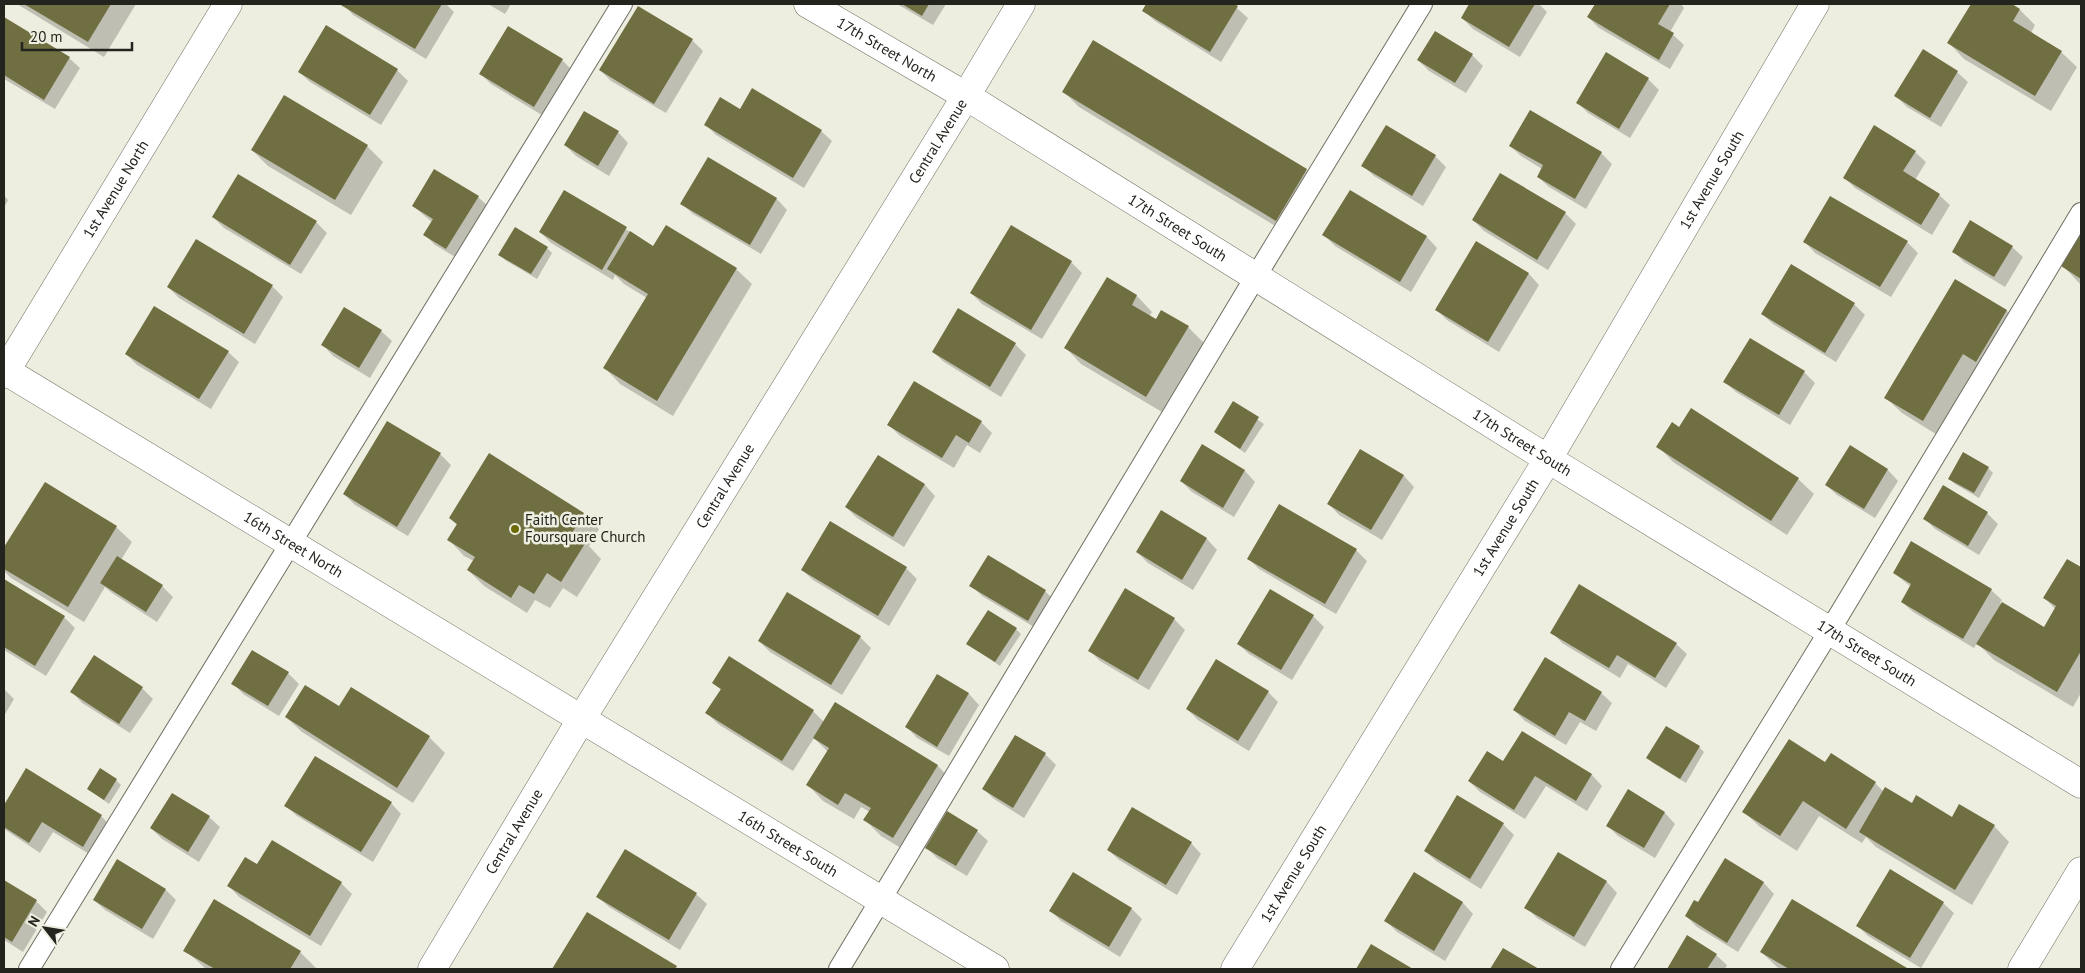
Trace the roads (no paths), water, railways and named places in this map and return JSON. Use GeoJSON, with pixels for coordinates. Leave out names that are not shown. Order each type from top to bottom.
{"type":"FeatureCollection","features":[{"type":"Feature","properties":{"kind":"street","name":"1st Avenue North"},"geometry":{"type":"LineString","coordinates":[[4,372],[228,4]]}},
{"type":"Feature","properties":{"kind":"street","name":"17th Street North"},"geometry":{"type":"LineString","coordinates":[[808,4],[966,96]]}},
{"type":"Feature","properties":{"kind":"street","name":"Central Avenue"},"geometry":{"type":"LineString","coordinates":[[432,969],[582,718],[1021,4]]}},
{"type":"Feature","properties":{"kind":"street","name":"1st Avenue South"},"geometry":{"type":"LineString","coordinates":[[1235,969],[1548,459],[1815,4]]}},
{"type":"Feature","properties":{"kind":"street","name":"17th Street South"},"geometry":{"type":"LineString","coordinates":[[966,96],[1548,459],[2081,784]]}},
{"type":"Feature","properties":{"kind":"street","name":"16th Street North"},"geometry":{"type":"LineString","coordinates":[[4,372],[582,718]]}},
{"type":"Feature","properties":{"kind":"street","name":"16th Street South"},"geometry":{"type":"LineString","coordinates":[[582,718],[995,969]]}},
{"type":"Feature","properties":{"kind":"street"},"geometry":{"type":"LineString","coordinates":[[2022,969],[2081,871]]}},
{"type":"Feature","properties":{"kind":"lane"},"geometry":{"type":"LineString","coordinates":[[29,969],[622,4]]}},
{"type":"Feature","properties":{"kind":"lane"},"geometry":{"type":"LineString","coordinates":[[840,969],[1256,276],[1422,4]]}},
{"type":"Feature","properties":{"kind":"lane"},"geometry":{"type":"LineString","coordinates":[[1621,969],[1830,630],[2081,213]]}},
{"type":"Feature","properties":{"kind":"place","name":"Faith Center Foursquare Church"},"geometry":{"type":"Point","coordinates":[515,529]}}]}
